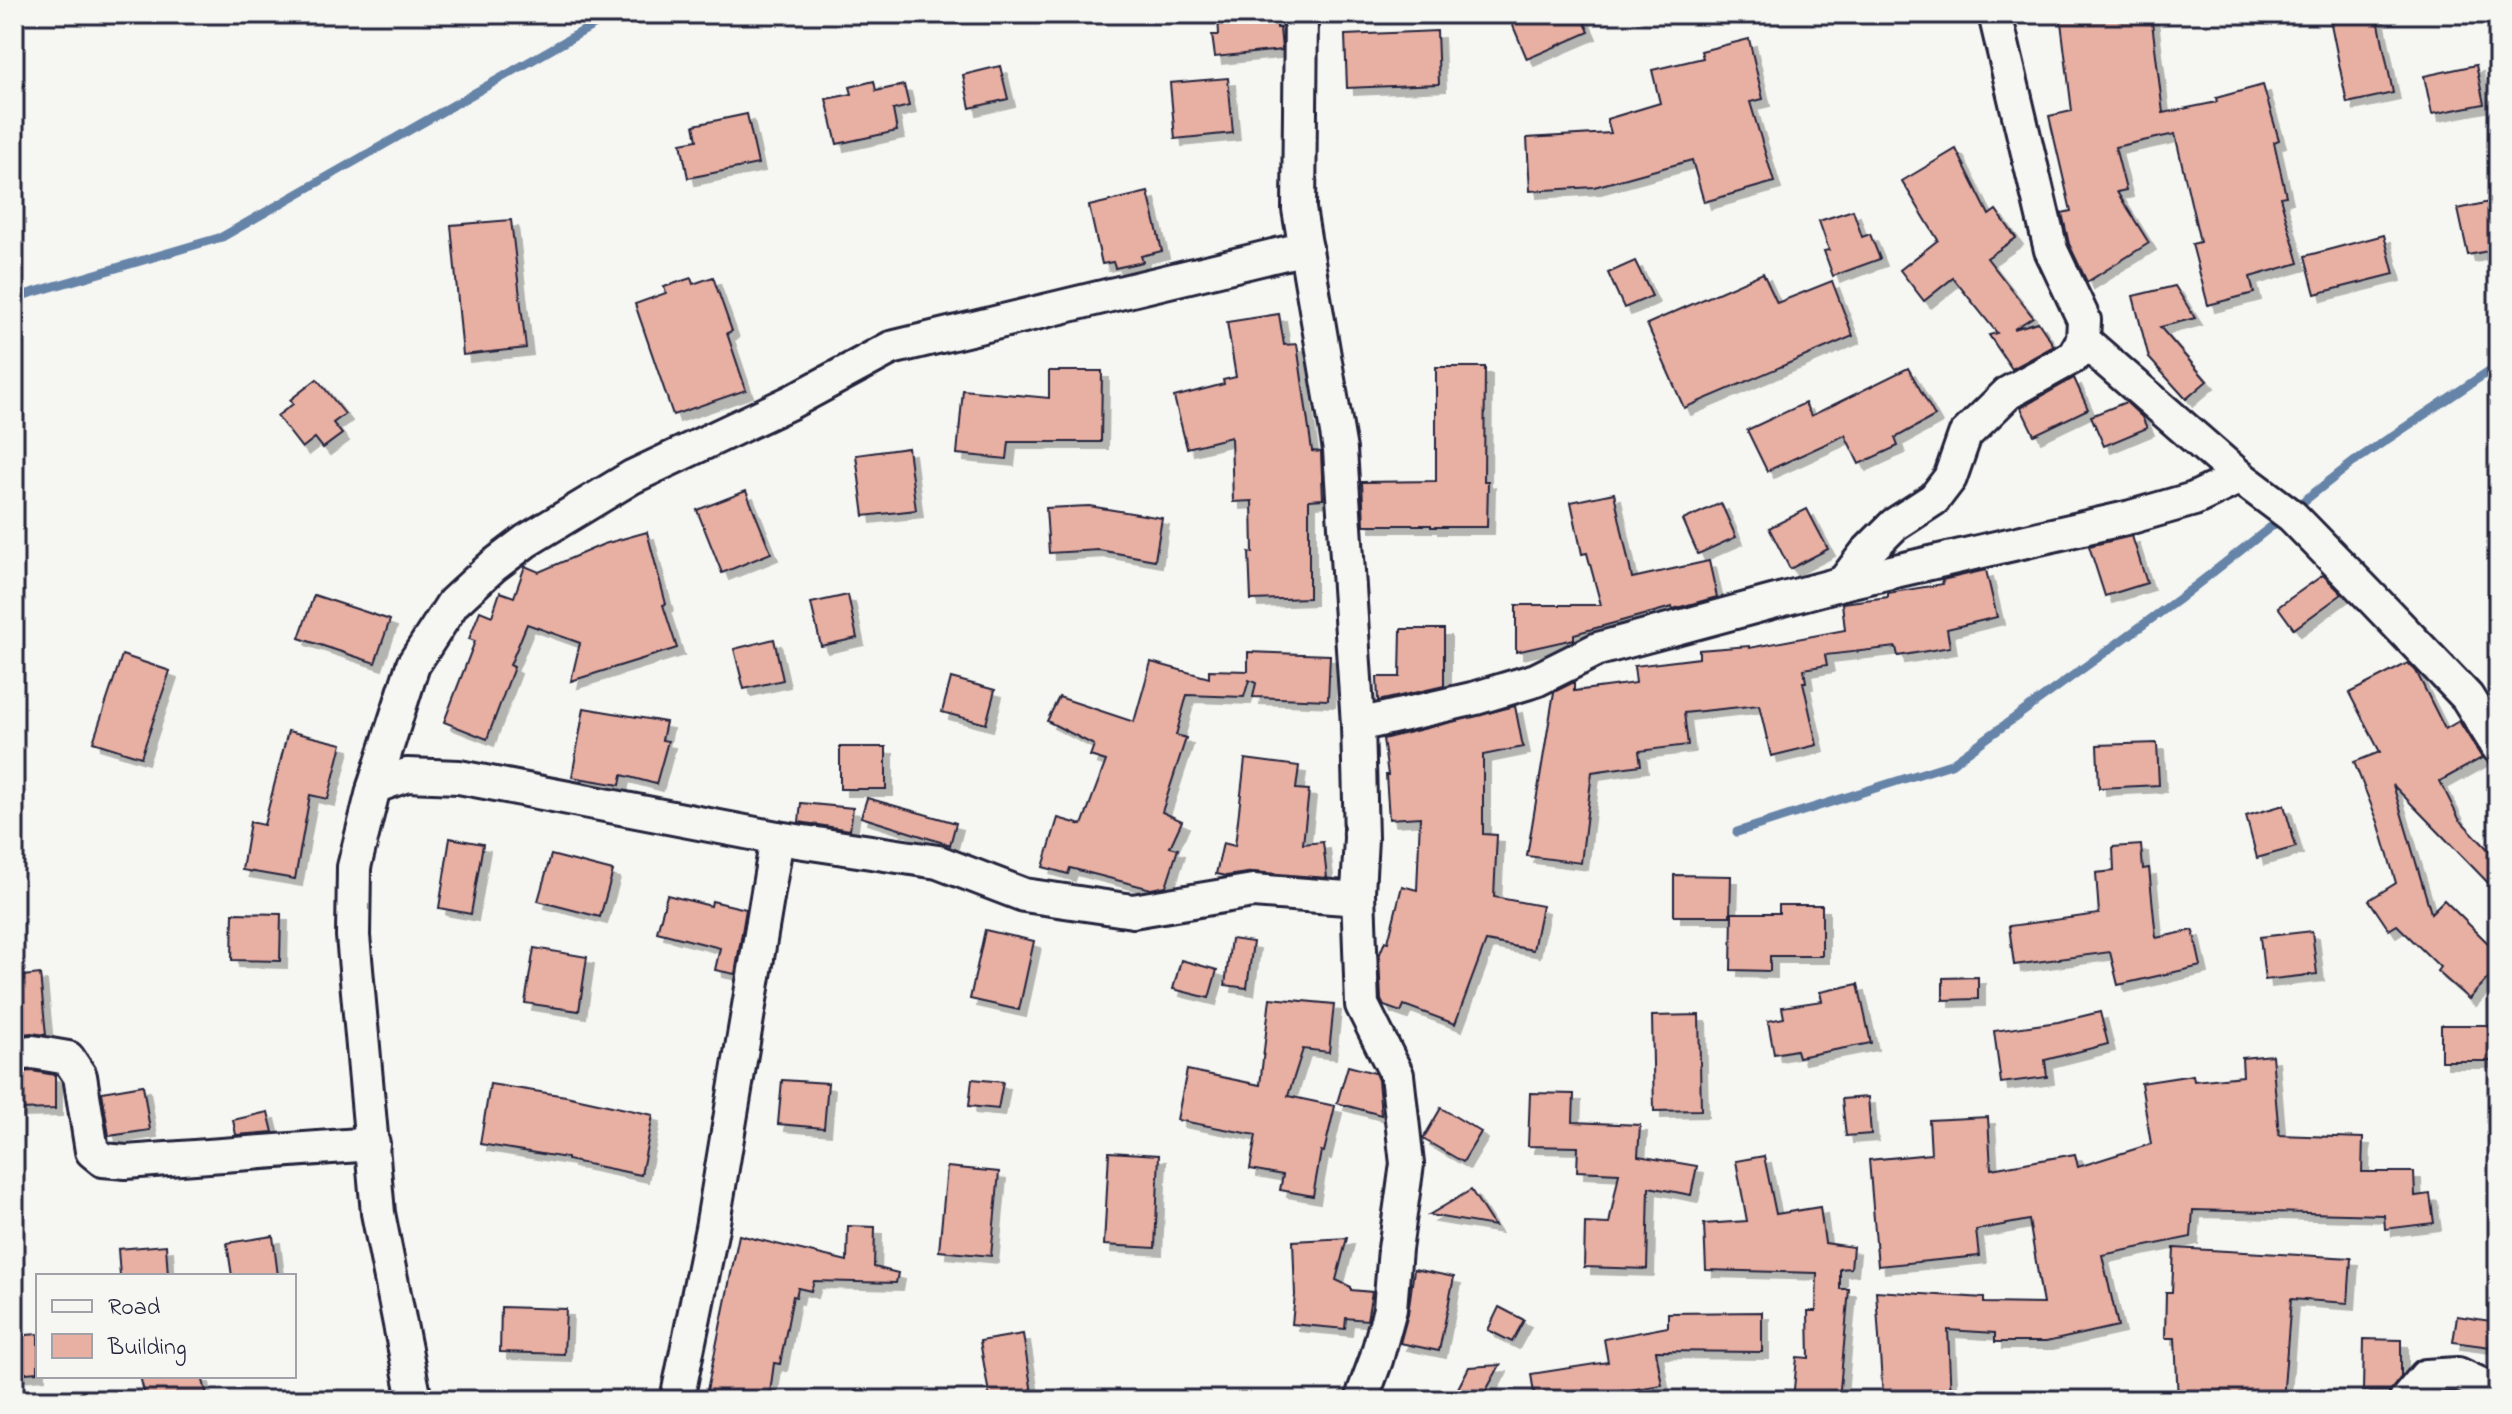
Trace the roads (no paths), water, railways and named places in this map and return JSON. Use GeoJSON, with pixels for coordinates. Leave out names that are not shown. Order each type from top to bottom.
{"type":"FeatureCollection","features":[{"type":"Feature","properties":{"kind":"street"},"geometry":{"type":"LineString","coordinates":[[1301,14],[1299,209],[1340,450],[1358,725],[1362,1005],[1397,1075],[1407,1164],[1390,1309],[1364,1392],[1365,1400]]}},
{"type":"Feature","properties":{"kind":"street"},"geometry":{"type":"LineString","coordinates":[[1843,583],[1866,553],[1894,525],[1934,499],[1950,478],[1965,435],[2008,393],[2073,357],[2083,340],[2084,320],[2051,250],[1995,14]]}},
{"type":"Feature","properties":{"kind":"street"},"geometry":{"type":"LineString","coordinates":[[415,1400],[378,1213],[353,936],[354,867],[374,787],[413,665],[453,603],[526,541],[632,477],[791,402],[891,348],[1306,248]]}},
{"type":"Feature","properties":{"kind":"street"},"geometry":{"type":"LineString","coordinates":[[2083,340],[2240,477],[2281,507],[2467,697],[2498,747]]}},
{"type":"Feature","properties":{"kind":"street"},"geometry":{"type":"LineString","coordinates":[[1358,725],[1476,698],[1536,680],[1598,649],[1843,583],[2131,517],[2194,499],[2240,477]]}},
{"type":"Feature","properties":{"kind":"street"},"geometry":{"type":"LineString","coordinates":[[374,787],[407,775],[459,777],[777,838],[938,862],[1024,895],[1133,911],[1253,891],[1346,898],[1358,892]]}},
{"type":"Feature","properties":{"kind":"street"},"geometry":{"type":"LineString","coordinates":[[677,1400],[712,1228],[777,838]]}},
{"type":"Feature","properties":{"kind":"street"},"geometry":{"type":"LineString","coordinates":[[14,1054],[33,1052],[68,1058],[80,1076],[92,1151],[103,1160],[126,1162],[373,1144]]}},
{"type":"Feature","properties":{"kind":"street"},"geometry":{"type":"LineString","coordinates":[[2406,1400],[2426,1376],[2458,1374],[2486,1387],[2492,1400]]}},
{"type":"Feature","properties":{"kind":"waterway"},"geometry":{"type":"LineString","coordinates":[[14,298],[222,237],[613,14]]}},
{"type":"Feature","properties":{"kind":"waterway"},"geometry":{"type":"LineString","coordinates":[[1737,832],[1951,764],[2180,598],[2355,461],[2498,365]]}}]}
